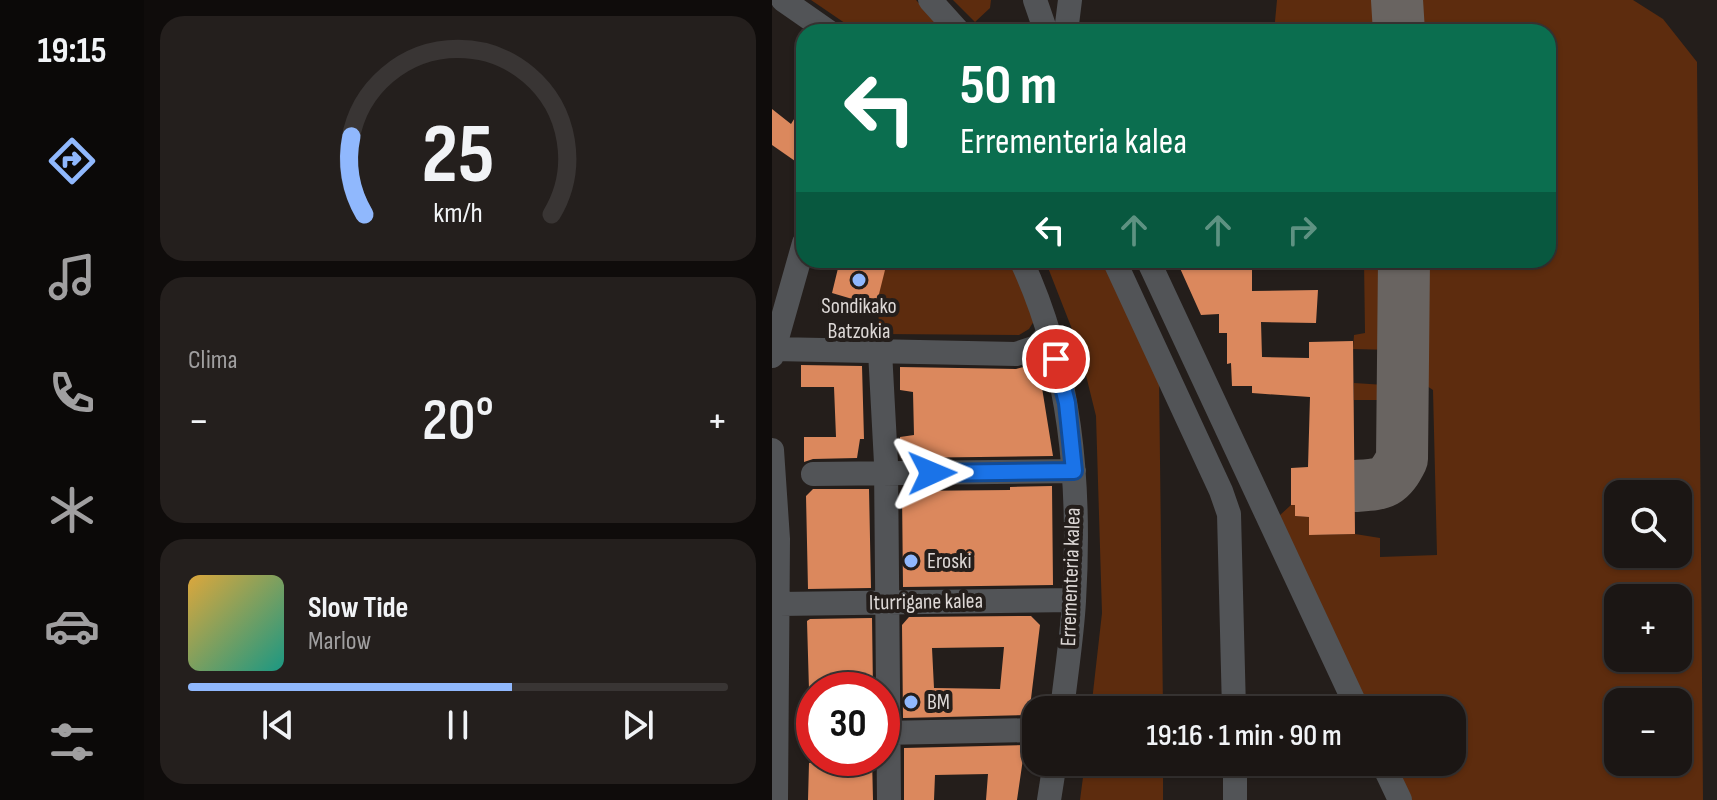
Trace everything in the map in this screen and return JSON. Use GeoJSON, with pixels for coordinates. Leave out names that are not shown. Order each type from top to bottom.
{"type":"FeatureCollection","features":[{"type":"Feature","properties":{"kind":"street"},"geometry":{"type":"LineString","coordinates":[[783,0],[818,24]]}},
{"type":"Feature","properties":{"kind":"street"},"geometry":{"type":"LineString","coordinates":[[930,0],[952,24]]}},
{"type":"Feature","properties":{"kind":"street"},"geometry":{"type":"LineString","coordinates":[[1035,0],[1043,24]]}},
{"type":"Feature","properties":{"kind":"street"},"geometry":{"type":"LineString","coordinates":[[1067,24],[1070,0]]}},
{"type":"Feature","properties":{"kind":"street"},"geometry":{"type":"LineString","coordinates":[[797,268],[773,352],[887,359],[1016,354],[1037,347],[1049,333]]}},
{"type":"Feature","properties":{"kind":"street","name":"Errementeria kalea"},"geometry":{"type":"LineString","coordinates":[[1025,268],[1039,299],[1067,403],[1074,471],[1074,600],[1064,696]]}},
{"type":"Feature","properties":{"kind":"street"},"geometry":{"type":"LineString","coordinates":[[1118,268],[1229,514],[1234,696]]}},
{"type":"Feature","properties":{"kind":"street"},"geometry":{"type":"LineString","coordinates":[[1152,268],[1351,696]]}},
{"type":"Feature","properties":{"kind":"street"},"geometry":{"type":"LineString","coordinates":[[887,359],[887,672]]}},
{"type":"Feature","properties":{"kind":"street"},"geometry":{"type":"LineString","coordinates":[[772,450],[777,489],[775,533],[779,604],[776,800]]}},
{"type":"Feature","properties":{"kind":"street"},"geometry":{"type":"LineString","coordinates":[[813,474],[1074,471]]}},
{"type":"Feature","properties":{"kind":"street","name":"Iturrigane kalea"},"geometry":{"type":"LineString","coordinates":[[779,604],[1074,600]]}},
{"type":"Feature","properties":{"kind":"street"},"geometry":{"type":"LineString","coordinates":[[900,733],[1022,730]]}},
{"type":"Feature","properties":{"kind":"street"},"geometry":{"type":"LineString","coordinates":[[888,776],[889,800]]}},
{"type":"Feature","properties":{"kind":"street"},"geometry":{"type":"LineString","coordinates":[[1049,800],[1053,776]]}},
{"type":"Feature","properties":{"kind":"street"},"geometry":{"type":"LineString","coordinates":[[1235,776],[1235,800]]}},
{"type":"Feature","properties":{"kind":"street"},"geometry":{"type":"LineString","coordinates":[[1389,776],[1400,800]]}},
{"type":"Feature","properties":{"kind":"shaded area"},"geometry":{"type":"Polygon","coordinates":[[[811,0],[916,0],[938,24],[846,24],[811,0]]]}},
{"type":"Feature","properties":{"kind":"shaded area"},"geometry":{"type":"Polygon","coordinates":[[[953,0],[991,0],[990,8],[975,22],[953,0]]]}},
{"type":"Feature","properties":{"kind":"shaded area"},"geometry":{"type":"Polygon","coordinates":[[[1277,0],[1387,0],[1388,24],[1275,24],[1277,0]]]}},
{"type":"Feature","properties":{"kind":"shaded area"},"geometry":{"type":"Polygon","coordinates":[[[1408,0],[1633,0],[1663,19],[1697,62],[1703,800],[1411,800],[1400,776],[1466,776],[1466,696],[1363,696],[1279,516],[1295,505],[1295,516],[1309,517],[1309,535],[1355,534],[1380,538],[1380,557],[1437,555],[1433,390],[1415,378],[1414,268],[1556,268],[1556,24],[1409,24],[1408,0]]]}},
{"type":"Feature","properties":{"kind":"shaded area"},"geometry":{"type":"Polygon","coordinates":[[[886,268],[1013,268],[1034,321],[1029,329],[1019,335],[881,334],[878,305],[882,275],[886,268]]]}},
{"type":"Feature","properties":{"kind":"shaded area"},"geometry":{"type":"Polygon","coordinates":[[[1048,268],[1108,268],[1159,376],[1163,696],[1093,696],[1102,613],[1096,416],[1079,347],[1048,268]]]}},
{"type":"Feature","properties":{"kind":"shaded area"},"geometry":{"type":"Polygon","coordinates":[[[1364,268],[1394,268],[1393,350],[1353,349],[1354,335],[1365,333],[1364,268]]]}},
{"type":"Feature","properties":{"kind":"shaded area"},"geometry":{"type":"Polygon","coordinates":[[[1354,383],[1391,387],[1391,400],[1354,400],[1354,383]]]}},
{"type":"Feature","properties":{"kind":"shaded area"},"geometry":{"type":"Polygon","coordinates":[[[1083,776],[1163,776],[1163,800],[1080,800],[1083,776]]]}},
{"type":"Feature","properties":{"kind":"building"},"geometry":{"type":"Polygon","coordinates":[[[772,109],[791,124],[796,116],[795,161],[772,145],[772,109]]]}},
{"type":"Feature","properties":{"kind":"building","name":"Sondikako Batzokia"},"geometry":{"type":"Polygon","coordinates":[[[838,268],[886,268],[876,306],[832,293],[838,268]]]}},
{"type":"Feature","properties":{"kind":"building"},"geometry":{"type":"Polygon","coordinates":[[[1180,268],[1252,268],[1252,291],[1318,290],[1316,323],[1261,322],[1262,357],[1309,358],[1309,342],[1353,341],[1355,534],[1309,535],[1309,517],[1295,516],[1295,505],[1291,505],[1291,468],[1308,467],[1310,397],[1252,393],[1252,386],[1232,386],[1231,363],[1227,364],[1227,333],[1219,333],[1219,314],[1201,315],[1180,268]]]}},
{"type":"Feature","properties":{"kind":"building"},"geometry":{"type":"Polygon","coordinates":[[[1038,363],[1053,456],[901,458],[900,437],[914,435],[913,392],[900,390],[900,367],[1016,369],[1038,363]]]}},
{"type":"Feature","properties":{"kind":"building"},"geometry":{"type":"Polygon","coordinates":[[[801,365],[862,366],[864,439],[860,439],[857,458],[804,462],[804,437],[836,437],[834,387],[801,387],[801,365]]]}},
{"type":"Feature","properties":{"kind":"building"},"geometry":{"type":"Polygon","coordinates":[[[1052,486],[1053,585],[903,587],[902,491],[1010,490],[1010,487],[1052,486]]]}},
{"type":"Feature","properties":{"kind":"building"},"geometry":{"type":"Polygon","coordinates":[[[813,489],[869,489],[871,588],[808,589],[806,496],[813,489]]]}},
{"type":"Feature","properties":{"kind":"building"},"geometry":{"type":"Polygon","coordinates":[[[1031,616],[1040,625],[1031,696],[1022,696],[1022,715],[903,718],[902,625],[909,617],[1031,616]],[[1004,647],[932,648],[934,688],[1000,689],[1004,647]]]}},
{"type":"Feature","properties":{"kind":"building"},"geometry":{"type":"Polygon","coordinates":[[[872,618],[873,672],[808,672],[807,621],[872,618]]]}},
{"type":"Feature","properties":{"kind":"building"},"geometry":{"type":"Polygon","coordinates":[[[1022,745],[1017,800],[986,800],[988,774],[935,775],[934,800],[904,800],[904,748],[1022,745]]]}},
{"type":"Feature","properties":{"kind":"building"},"geometry":{"type":"Polygon","coordinates":[[[809,776],[872,776],[873,800],[808,800],[809,776]]]}},
{"type":"Feature","properties":{"kind":"taxiway"},"geometry":{"type":"LineString","coordinates":[[1397,0],[1398,24]]}},
{"type":"Feature","properties":{"kind":"taxiway"},"geometry":{"type":"LineString","coordinates":[[1354,486],[1384,482],[1402,459],[1404,268]]}},
{"type":"Feature","properties":{"kind":"place","name":"Sondikako Batzokia"},"geometry":{"type":"Point","coordinates":[859,280]}},
{"type":"Feature","properties":{"kind":"place","name":"Eroski"},"geometry":{"type":"Point","coordinates":[911,561]}},
{"type":"Feature","properties":{"kind":"place","name":"BM"},"geometry":{"type":"Point","coordinates":[911,702]}},
{"type":"Feature","properties":{"kind":"route"},"geometry":{"type":"LineString","coordinates":[[932,473],[1074,471],[1067,403],[1056,359]]}}]}
